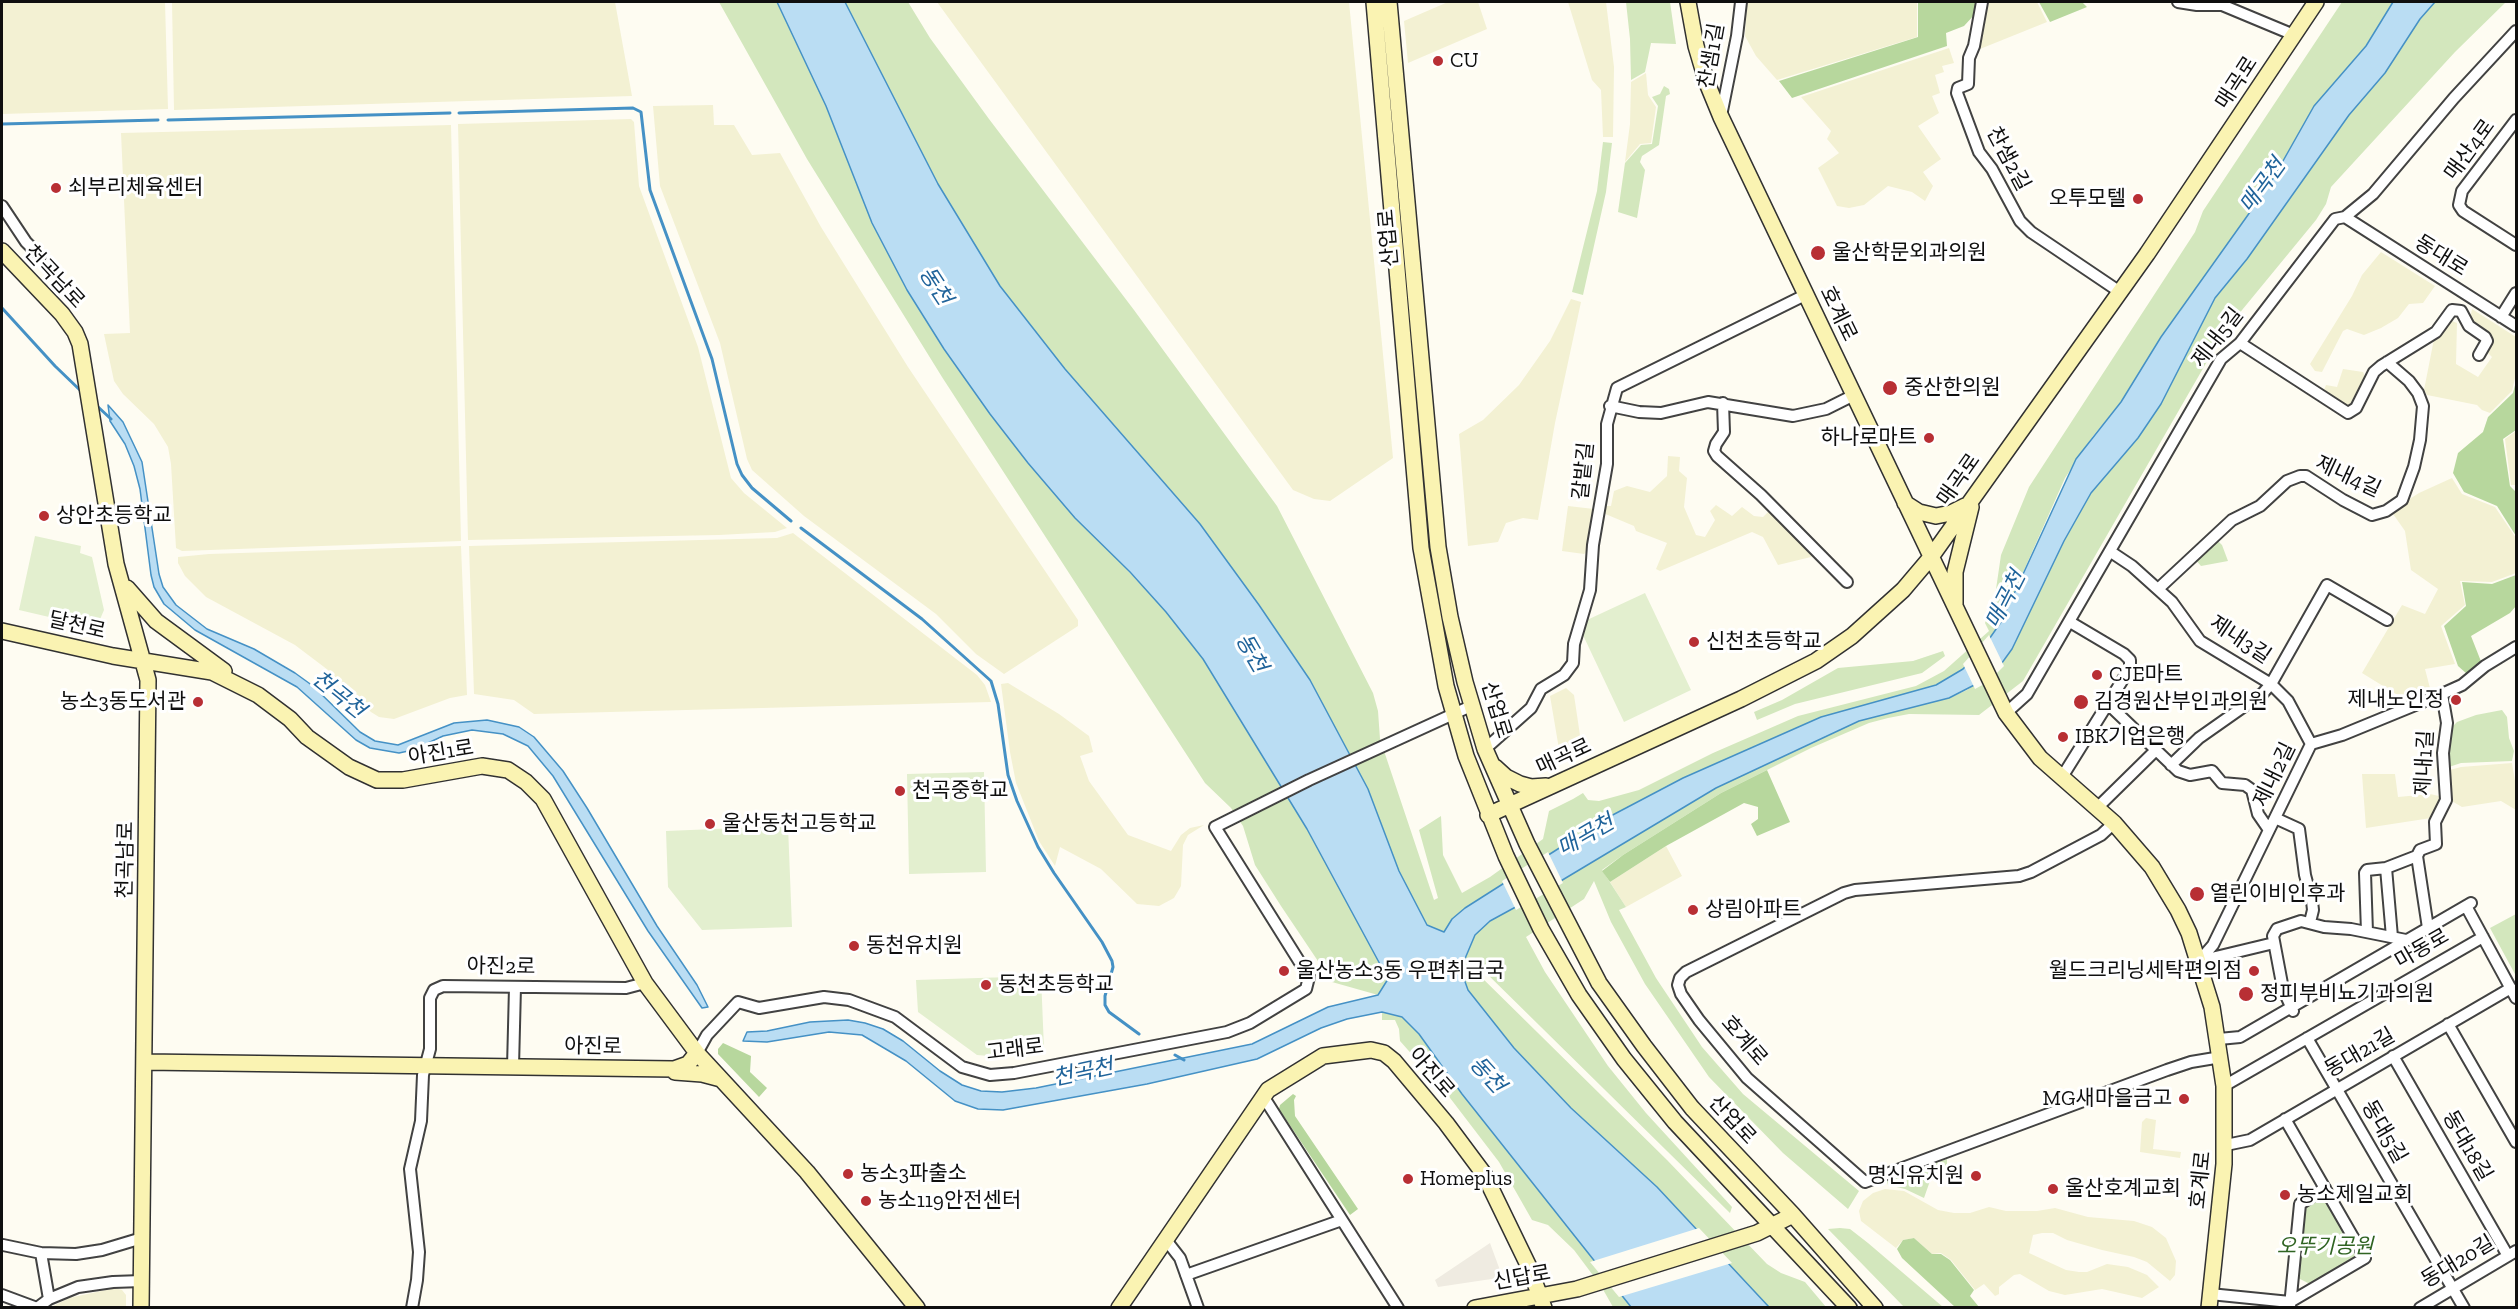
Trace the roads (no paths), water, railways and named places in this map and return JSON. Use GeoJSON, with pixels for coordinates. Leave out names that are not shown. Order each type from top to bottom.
{"type":"FeatureCollection","features":[{"type":"Feature","properties":{"kind":"street","name":"산업로"},"geometry":{"type":"LineString","coordinates":[[1374,2],[1421,548],[1432,619],[1453,713],[1488,815],[1541,929],[1579,995],[1624,1059],[1675,1122],[1849,1308]]}},
{"type":"Feature","properties":{"kind":"street","name":"산업로"},"geometry":{"type":"LineString","coordinates":[[1389,2],[1438,547],[1450,617],[1471,706],[1488,756],[1527,844],[1599,983],[1692,1108],[1793,1215],[1875,1308]]}},
{"type":"Feature","properties":{"kind":"street","name":"호계로"},"geometry":{"type":"LineString","coordinates":[[1688,2],[1696,46],[1720,117],[2006,713],[2034,751],[2114,823],[2152,867],[2189,933],[2212,1007],[2224,1086],[2226,1145],[2209,1301]]}},
{"type":"Feature","properties":{"kind":"street","name":"찬샘1길"},"geometry":{"type":"LineString","coordinates":[[1720,117],[1737,36],[1741,2]]}},
{"type":"Feature","properties":{"kind":"street","name":"찬샘2길"},"geometry":{"type":"LineString","coordinates":[[1982,2],[1969,58],[1968,84],[1958,88],[1957,93],[1979,152],[1992,169],[2020,221],[2031,232],[2120,292]]}},
{"type":"Feature","properties":{"kind":"street"},"geometry":{"type":"LineString","coordinates":[[2178,2],[2222,5],[2294,35]]}},
{"type":"Feature","properties":{"kind":"street","name":"매곡로"},"geometry":{"type":"LineString","coordinates":[[1488,815],[1741,699],[1816,661],[1871,620],[1903,590],[1931,558],[2120,292],[2316,2]]}},
{"type":"Feature","properties":{"kind":"street","name":"제내5길"},"geometry":{"type":"LineString","coordinates":[[2006,713],[2026,694],[2070,622],[2221,359],[2240,343],[2335,219],[2345,217],[2373,194],[2454,98],[2517,31]]}},
{"type":"Feature","properties":{"kind":"street","name":"매산4로"},"geometry":{"type":"LineString","coordinates":[[2517,120],[2462,191],[2459,205],[2463,211],[2517,244]]}},
{"type":"Feature","properties":{"kind":"street"},"geometry":{"type":"LineString","coordinates":[[2,206],[26,242],[40,256]]}},
{"type":"Feature","properties":{"kind":"street","name":"동대로"},"geometry":{"type":"LineString","coordinates":[[2345,217],[2517,326]]}},
{"type":"Feature","properties":{"kind":"street","name":"천곡남로"},"geometry":{"type":"LineString","coordinates":[[2,251],[69,322],[81,344],[119,576],[149,686],[141,1308]]}},
{"type":"Feature","properties":{"kind":"street"},"geometry":{"type":"LineString","coordinates":[[2501,317],[2517,292]]}},
{"type":"Feature","properties":{"kind":"street"},"geometry":{"type":"LineString","coordinates":[[1805,295],[1617,388],[1610,406],[1639,412],[1661,413],[1701,402],[1723,403],[1793,416],[1826,409],[1854,394]]}},
{"type":"Feature","properties":{"kind":"street"},"geometry":{"type":"LineString","coordinates":[[2240,343],[2348,412],[2356,408],[2374,372],[2436,332],[2452,310],[2456,309],[2464,314],[2469,326],[2487,341],[2479,355]]}},
{"type":"Feature","properties":{"kind":"street","name":"제내4길"},"geometry":{"type":"LineString","coordinates":[[2158,589],[2232,520],[2260,506],[2287,482],[2300,476],[2306,476],[2343,500],[2372,515],[2386,511],[2402,500],[2414,467],[2423,421],[2423,406],[2418,393],[2409,381],[2387,362]]}},
{"type":"Feature","properties":{"kind":"street"},"geometry":{"type":"LineString","coordinates":[[1723,403],[1725,432],[1716,444],[1714,451],[1717,456],[1761,495],[1846,582]]}},
{"type":"Feature","properties":{"kind":"street","name":"갈밭길"},"geometry":{"type":"LineString","coordinates":[[1488,756],[1531,708],[1540,689],[1564,675],[1573,663],[1574,644],[1591,582],[1593,545],[1606,464],[1610,406]]}},
{"type":"Feature","properties":{"kind":"street"},"geometry":{"type":"LineString","coordinates":[[1905,503],[1919,512],[1936,516],[1951,513],[1971,500]]}},
{"type":"Feature","properties":{"kind":"street"},"geometry":{"type":"LineString","coordinates":[[1955,607],[1955,572],[1971,500]]}},
{"type":"Feature","properties":{"kind":"street","name":"제내3길"},"geometry":{"type":"LineString","coordinates":[[2111,552],[2132,566],[2172,602],[2200,641],[2271,684],[2288,701],[2311,744]]}},
{"type":"Feature","properties":{"kind":"street"},"geometry":{"type":"LineString","coordinates":[[119,576],[148,613],[240,685]]}},
{"type":"Feature","properties":{"kind":"street"},"geometry":{"type":"LineString","coordinates":[[2171,765],[2199,738],[2263,693],[2271,684],[2328,585],[2387,620]]}},
{"type":"Feature","properties":{"kind":"street"},"geometry":{"type":"LineString","coordinates":[[2062,777],[2130,668],[2130,660],[2124,654],[2070,622]]}},
{"type":"Feature","properties":{"kind":"street","name":"달천로"},"geometry":{"type":"LineString","coordinates":[[2,631],[144,662]]}},
{"type":"Feature","properties":{"kind":"street","name":"제내2길"},"geometry":{"type":"LineString","coordinates":[[2199,961],[2212,945],[2311,744],[2342,735],[2462,685],[2485,666],[2517,647]]}},
{"type":"Feature","properties":{"kind":"street","name":"아진1로"},"geometry":{"type":"LineString","coordinates":[[144,662],[207,670],[240,685],[290,719],[308,737],[333,756],[354,771],[370,778],[394,781],[482,766],[502,768],[520,777],[543,799],[645,983],[696,1053]]}},
{"type":"Feature","properties":{"kind":"street","name":"제내1길"},"geometry":{"type":"LineString","coordinates":[[2416,856],[2420,850],[2436,844],[2435,822],[2446,800],[2443,753],[2447,723],[2442,694]]}},
{"type":"Feature","properties":{"kind":"street"},"geometry":{"type":"LineString","coordinates":[[2108,704],[2155,751],[2184,775],[2212,771],[2222,783],[2246,785],[2252,790],[2258,814],[2270,830]]}},
{"type":"Feature","properties":{"kind":"street"},"geometry":{"type":"LineString","coordinates":[[1453,713],[1471,706]]}},
{"type":"Feature","properties":{"kind":"street","name":"고래로"},"geometry":{"type":"LineString","coordinates":[[696,1053],[707,1035],[738,1002],[759,1008],[824,997],[849,1000],[895,1017],[962,1067],[990,1076],[1227,1032],[1250,1023],[1306,989],[1309,981],[1307,972],[1215,827],[1453,713]]}},
{"type":"Feature","properties":{"kind":"street"},"geometry":{"type":"LineString","coordinates":[[2097,808],[2155,751]]}},
{"type":"Feature","properties":{"kind":"street"},"geometry":{"type":"LineString","coordinates":[[1488,756],[1506,777],[1520,784],[1532,787],[1551,786]]}},
{"type":"Feature","properties":{"kind":"street"},"geometry":{"type":"LineString","coordinates":[[2275,818],[2299,829],[2305,875],[2312,901],[2313,910],[2310,922]]}},
{"type":"Feature","properties":{"kind":"street","name":"호계로"},"geometry":{"type":"LineString","coordinates":[[2114,823],[2101,835],[2019,876],[1844,893],[1686,972],[1680,978],[1678,985],[1681,994],[1747,1078],[1864,1182],[2167,1070],[2191,1062],[2221,1057]]}},
{"type":"Feature","properties":{"kind":"street"},"geometry":{"type":"LineString","coordinates":[[2367,932],[2365,873],[2367,870],[2386,868],[2416,856],[2428,928]]}},
{"type":"Feature","properties":{"kind":"street"},"geometry":{"type":"LineString","coordinates":[[2386,868],[2392,937]]}},
{"type":"Feature","properties":{"kind":"street"},"geometry":{"type":"LineString","coordinates":[[2218,1040],[2240,1036],[2291,1009],[2468,904],[2483,937],[2517,998]]}},
{"type":"Feature","properties":{"kind":"street"},"geometry":{"type":"LineString","coordinates":[[2291,1009],[2283,989],[2272,936],[2277,929],[2301,921],[2324,927],[2406,940]]}},
{"type":"Feature","properties":{"kind":"street","name":"마동로"},"geometry":{"type":"LineString","coordinates":[[2224,1086],[2483,937]]}},
{"type":"Feature","properties":{"kind":"street"},"geometry":{"type":"LineString","coordinates":[[2199,961],[2274,943]]}},
{"type":"Feature","properties":{"kind":"street","name":"아진2로"},"geometry":{"type":"LineString","coordinates":[[426,1066],[430,1050],[430,998],[434,990],[443,986],[627,988],[645,983]]}},
{"type":"Feature","properties":{"kind":"street"},"geometry":{"type":"LineString","coordinates":[[513,1067],[514,987]]}},
{"type":"Feature","properties":{"kind":"street","name":"동대21길"},"geometry":{"type":"LineString","coordinates":[[2226,1145],[2250,1140],[2511,988]]}},
{"type":"Feature","properties":{"kind":"street"},"geometry":{"type":"LineString","coordinates":[[2448,1024],[2517,1142]]}},
{"type":"Feature","properties":{"kind":"street","name":"동대5길"},"geometry":{"type":"LineString","coordinates":[[2307,1038],[2464,1308]]}},
{"type":"Feature","properties":{"kind":"street","name":"아진로"},"geometry":{"type":"LineString","coordinates":[[1119,1308],[1270,1087],[1323,1056],[1371,1050],[1389,1056],[1446,1123],[1489,1182],[1530,1269],[1542,1302]]}},
{"type":"Feature","properties":{"kind":"street"},"geometry":{"type":"LineString","coordinates":[[696,1053],[807,1172],[917,1308]]}},
{"type":"Feature","properties":{"kind":"street","name":"아진로"},"geometry":{"type":"LineString","coordinates":[[145,1062],[680,1069],[688,1064],[696,1053]]}},
{"type":"Feature","properties":{"kind":"street","name":"동대18길"},"geometry":{"type":"LineString","coordinates":[[2393,1056],[2512,1253]]}},
{"type":"Feature","properties":{"kind":"street"},"geometry":{"type":"LineString","coordinates":[[412,1308],[419,1252],[411,1197],[410,1169],[421,1121],[426,1066]]}},
{"type":"Feature","properties":{"kind":"street"},"geometry":{"type":"LineString","coordinates":[[648,1069],[702,1074],[721,1079]]}},
{"type":"Feature","properties":{"kind":"street"},"geometry":{"type":"LineString","coordinates":[[1263,1096],[1398,1308]]}},
{"type":"Feature","properties":{"kind":"street"},"geometry":{"type":"LineString","coordinates":[[2209,1301],[2290,1305],[2366,1258],[2285,1119]]}},
{"type":"Feature","properties":{"kind":"street"},"geometry":{"type":"LineString","coordinates":[[2290,1305],[2300,1204],[2325,1188]]}},
{"type":"Feature","properties":{"kind":"street","name":"신답로"},"geometry":{"type":"LineString","coordinates":[[1475,1308],[1542,1302],[1757,1233],[1793,1215]]}},
{"type":"Feature","properties":{"kind":"street"},"geometry":{"type":"LineString","coordinates":[[1186,1275],[1342,1220]]}},
{"type":"Feature","properties":{"kind":"street"},"geometry":{"type":"LineString","coordinates":[[3,1245],[41,1253],[89,1253],[142,1238]]}},
{"type":"Feature","properties":{"kind":"street"},"geometry":{"type":"LineString","coordinates":[[1166,1240],[1177,1250],[1198,1308]]}},
{"type":"Feature","properties":{"kind":"street"},"geometry":{"type":"LineString","coordinates":[[41,1253],[49,1299]]}},
{"type":"Feature","properties":{"kind":"street","name":"동대20길"},"geometry":{"type":"LineString","coordinates":[[2420,1308],[2512,1253]]}},
{"type":"Feature","properties":{"kind":"street"},"geometry":{"type":"LineString","coordinates":[[2,1295],[37,1308],[64,1292],[94,1284],[142,1281]]}},
{"type":"Feature","properties":{"kind":"street"},"geometry":{"type":"LineString","coordinates":[[1542,1302],[1552,1308]]}},
{"type":"Feature","properties":{"kind":"water"},"geometry":{"type":"Polygon","coordinates":[[[777,2],[845,2],[938,184],[1000,286],[1065,369],[1200,524],[1310,680],[1368,789],[1399,871],[1427,925],[1444,932],[1452,919],[1465,908],[1605,819],[1683,778],[1821,717],[1936,685],[1963,669],[1985,645],[2001,622],[2076,459],[2121,402],[2161,337],[2270,184],[2314,106],[2366,46],[2393,2],[2435,2],[2420,19],[2385,73],[2349,115],[2247,259],[2215,298],[2161,404],[2138,438],[2091,493],[2064,541],[2012,649],[1999,667],[1986,679],[1949,698],[1859,721],[1716,788],[1490,921],[1475,935],[1464,961],[1463,976],[1468,990],[1514,1048],[1571,1108],[1657,1187],[1769,1307],[1631,1307],[1462,1094],[1419,1034],[1402,1017],[1382,1012],[1347,1019],[1321,1028],[1257,1059],[1147,1084],[1003,1110],[978,1109],[955,1101],[906,1061],[862,1035],[829,1032],[767,1042],[743,1041],[747,1032],[767,1031],[810,1022],[848,1020],[865,1023],[883,1029],[903,1041],[940,1071],[962,1085],[981,1091],[1002,1092],[1036,1088],[1252,1044],[1328,1007],[1378,995],[1388,979],[1307,829],[1203,659],[1166,612],[1130,572],[1075,518],[1028,463],[944,349],[907,290],[872,223],[826,106],[777,2]]]}},
{"type":"Feature","properties":{"kind":"water","name":"천곡천"},"geometry":{"type":"Polygon","coordinates":[[[108,405],[123,422],[142,462],[159,574],[163,587],[176,605],[207,629],[254,649],[295,673],[313,686],[360,732],[375,741],[398,745],[454,723],[487,720],[519,727],[534,737],[563,771],[587,808],[657,926],[697,985],[708,1007],[702,1008],[648,931],[553,776],[528,746],[503,734],[472,730],[443,736],[413,750],[399,753],[370,748],[356,740],[297,687],[195,630],[164,604],[154,587],[151,575],[140,489],[134,466],[125,444],[110,421],[108,405]]]}},
{"type":"Feature","properties":{"kind":"waterway"},"geometry":{"type":"LineString","coordinates":[[459,113],[633,108],[641,112],[650,190],[712,359],[737,464],[752,488],[791,521]]}},
{"type":"Feature","properties":{"kind":"waterway"},"geometry":{"type":"LineString","coordinates":[[168,120],[450,113]]}},
{"type":"Feature","properties":{"kind":"waterway"},"geometry":{"type":"LineString","coordinates":[[2,124],[158,120]]}},
{"type":"Feature","properties":{"kind":"waterway","name":"천곡천"},"geometry":{"type":"LineString","coordinates":[[2,308],[82,392]]}},
{"type":"Feature","properties":{"kind":"waterway","name":"천곡천"},"geometry":{"type":"LineString","coordinates":[[96,405],[111,419]]}},
{"type":"Feature","properties":{"kind":"waterway"},"geometry":{"type":"LineString","coordinates":[[801,528],[922,619],[991,681],[998,704],[1008,775],[1017,801],[1038,847],[1102,942],[1112,961],[1113,967],[1105,996],[1105,1005],[1109,1012],[1139,1034]]}},
{"type":"Feature","properties":{"kind":"waterway"},"geometry":{"type":"LineString","coordinates":[[1175,1055],[1184,1060]]}},
{"type":"Feature","properties":{"kind":"place","name":"CU"},"geometry":{"type":"Point","coordinates":[1438,61]}},
{"type":"Feature","properties":{"kind":"place","name":"쇠부리체육센터"},"geometry":{"type":"Point","coordinates":[56,188]}},
{"type":"Feature","properties":{"kind":"place","name":"오투모텔"},"geometry":{"type":"Point","coordinates":[2138,199]}},
{"type":"Feature","properties":{"kind":"place","name":"울산학문외과의원"},"geometry":{"type":"Point","coordinates":[1818,253]}},
{"type":"Feature","properties":{"kind":"place","name":"중산한의원"},"geometry":{"type":"Point","coordinates":[1890,388]}},
{"type":"Feature","properties":{"kind":"place","name":"하나로마트"},"geometry":{"type":"Point","coordinates":[1929,438]}},
{"type":"Feature","properties":{"kind":"place","name":"상안초등학교"},"geometry":{"type":"Point","coordinates":[44,516]}},
{"type":"Feature","properties":{"kind":"place","name":"신천초등학교"},"geometry":{"type":"Point","coordinates":[1694,642]}},
{"type":"Feature","properties":{"kind":"place","name":"CJE마트"},"geometry":{"type":"Point","coordinates":[2097,675]}},
{"type":"Feature","properties":{"kind":"place","name":"제내노인정"},"geometry":{"type":"Point","coordinates":[2456,700]}},
{"type":"Feature","properties":{"kind":"place","name":"농소3동도서관"},"geometry":{"type":"Point","coordinates":[198,702]}},
{"type":"Feature","properties":{"kind":"place","name":"김경원산부인과의원"},"geometry":{"type":"Point","coordinates":[2081,702]}},
{"type":"Feature","properties":{"kind":"place","name":"IBK기업은행"},"geometry":{"type":"Point","coordinates":[2063,737]}},
{"type":"Feature","properties":{"kind":"place","name":"천곡중학교"},"geometry":{"type":"Point","coordinates":[900,791]}},
{"type":"Feature","properties":{"kind":"place","name":"울산동천고등학교"},"geometry":{"type":"Point","coordinates":[710,824]}},
{"type":"Feature","properties":{"kind":"place","name":"열린이비인후과"},"geometry":{"type":"Point","coordinates":[2197,894]}},
{"type":"Feature","properties":{"kind":"place","name":"상림아파트"},"geometry":{"type":"Point","coordinates":[1693,910]}},
{"type":"Feature","properties":{"kind":"place","name":"동천유치원"},"geometry":{"type":"Point","coordinates":[854,946]}},
{"type":"Feature","properties":{"kind":"place","name":"울산농소3동 우편취급국"},"geometry":{"type":"Point","coordinates":[1284,971]}},
{"type":"Feature","properties":{"kind":"place","name":"월드크리닝세탁편의점"},"geometry":{"type":"Point","coordinates":[2254,971]}},
{"type":"Feature","properties":{"kind":"place","name":"동천초등학교"},"geometry":{"type":"Point","coordinates":[986,985]}},
{"type":"Feature","properties":{"kind":"place","name":"정피부비뇨기과의원"},"geometry":{"type":"Point","coordinates":[2246,994]}},
{"type":"Feature","properties":{"kind":"place","name":"MG새마을금고"},"geometry":{"type":"Point","coordinates":[2184,1099]}},
{"type":"Feature","properties":{"kind":"place","name":"농소3파출소"},"geometry":{"type":"Point","coordinates":[848,1174]}},
{"type":"Feature","properties":{"kind":"place","name":"명신유치원"},"geometry":{"type":"Point","coordinates":[1976,1176]}},
{"type":"Feature","properties":{"kind":"place","name":"Homeplus"},"geometry":{"type":"Point","coordinates":[1408,1179]}},
{"type":"Feature","properties":{"kind":"place","name":"울산호계교회"},"geometry":{"type":"Point","coordinates":[2053,1189]}},
{"type":"Feature","properties":{"kind":"place","name":"농소제일교회"},"geometry":{"type":"Point","coordinates":[2285,1195]}},
{"type":"Feature","properties":{"kind":"place","name":"농소119안전센터"},"geometry":{"type":"Point","coordinates":[866,1201]}},
{"type":"Feature","properties":{"kind":"water label","name":"매곡천"},"geometry":{"type":"Point","coordinates":[2263,186]}},
{"type":"Feature","properties":{"kind":"water label","name":"동천"},"geometry":{"type":"Point","coordinates":[935,286]}},
{"type":"Feature","properties":{"kind":"water label","name":"매곡천"},"geometry":{"type":"Point","coordinates":[2006,600]}},
{"type":"Feature","properties":{"kind":"water label","name":"동천"},"geometry":{"type":"Point","coordinates":[1251,653]}},
{"type":"Feature","properties":{"kind":"water label","name":"매곡천"},"geometry":{"type":"Point","coordinates":[1586,836]}},
{"type":"Feature","properties":{"kind":"water label","name":"동천"},"geometry":{"type":"Point","coordinates":[1487,1075]}},
{"type":"Feature","properties":{"kind":"park label","name":"오뚜기공원"},"geometry":{"type":"Point","coordinates":[2325,1247]}}]}
